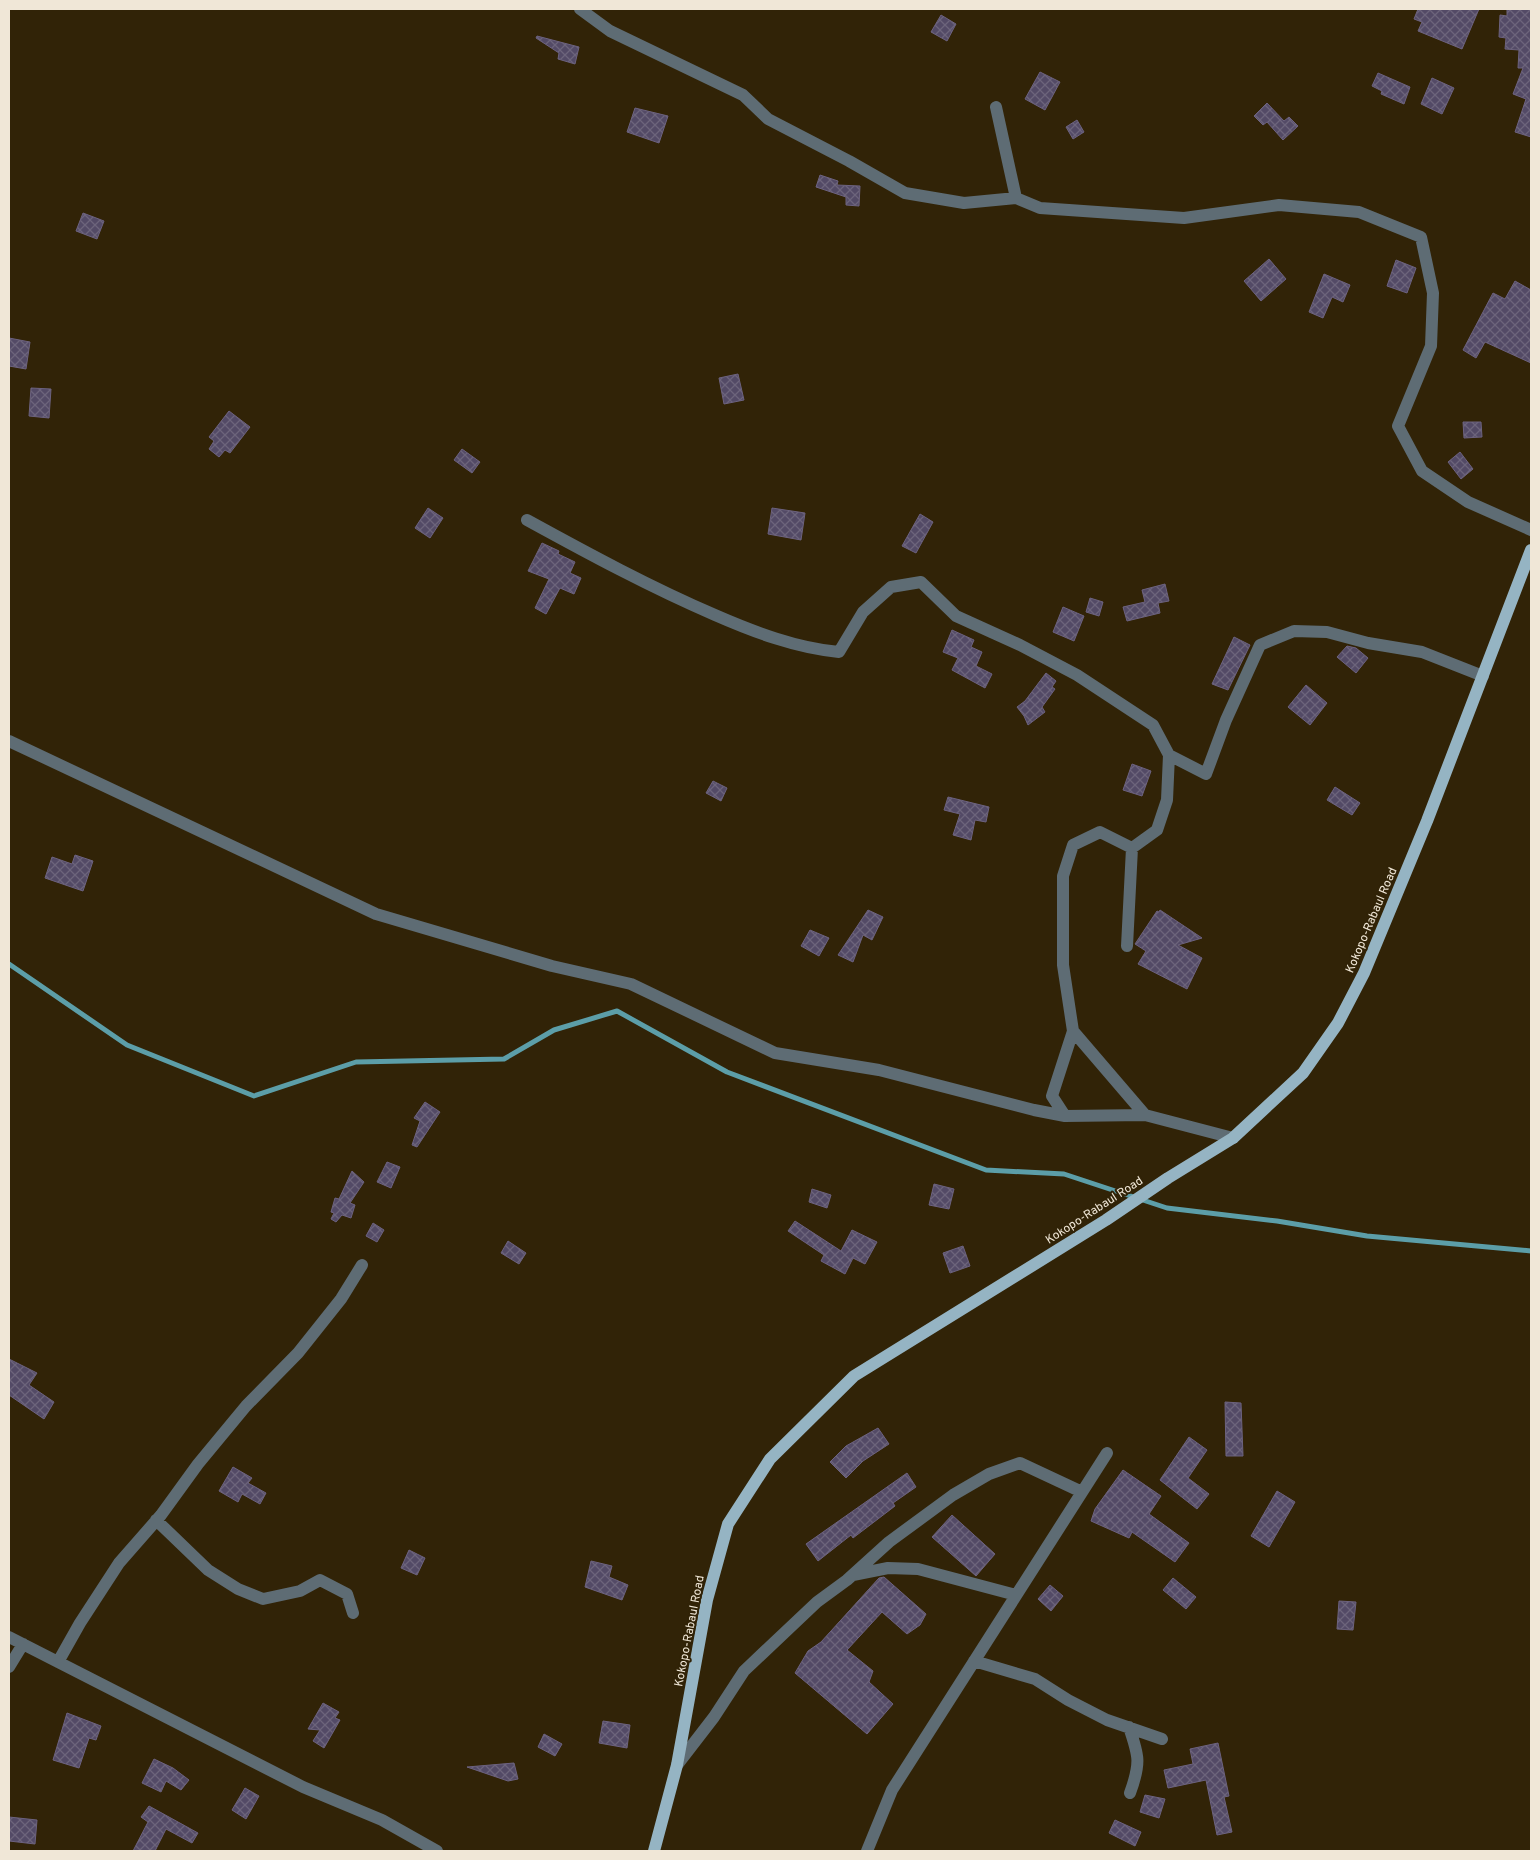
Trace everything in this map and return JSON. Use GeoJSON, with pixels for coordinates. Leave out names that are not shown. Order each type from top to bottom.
{"type":"FeatureCollection","features":[{"type":"Feature","properties":{"kind":"main road","name":"Kokopo-Rabaul Road"},"geometry":{"type":"LineString","coordinates":[[654,1851],[677,1765],[707,1600],[728,1524],[770,1459],[854,1376],[1106,1220],[1168,1178],[1233,1138],[1303,1073],[1338,1023],[1364,973],[1427,821],[1531,550]]}},
{"type":"Feature","properties":{"kind":"street"},"geometry":{"type":"LineString","coordinates":[[580,9],[610,31],[743,96],[768,119],[849,161],[905,193],[964,203],[1016,198],[1040,208],[1184,218],[1279,205],[1359,212],[1421,237],[1433,293],[1431,346],[1398,426],[1422,471],[1468,502],[1531,530]]}},
{"type":"Feature","properties":{"kind":"street"},"geometry":{"type":"LineString","coordinates":[[996,108],[1016,198]]}},
{"type":"Feature","properties":{"kind":"street"},"geometry":{"type":"LineString","coordinates":[[527,520],[660,591],[755,632],[819,650],[839,652],[863,612],[891,586],[921,582],[956,616],[1020,645],[1077,675],[1153,725],[1169,754],[1167,800],[1157,830],[1132,848]]}},
{"type":"Feature","properties":{"kind":"street"},"geometry":{"type":"LineString","coordinates":[[1169,754],[1206,774],[1226,720],[1260,645],[1294,631],[1327,632],[1368,643],[1422,652],[1482,676]]}},
{"type":"Feature","properties":{"kind":"street"},"geometry":{"type":"LineString","coordinates":[[9,741],[376,914],[552,966],[631,984],[775,1053],[880,1070],[1034,1110],[1065,1116],[1145,1115],[1233,1138]]}},
{"type":"Feature","properties":{"kind":"street"},"geometry":{"type":"LineString","coordinates":[[1065,1116],[1052,1096],[1073,1031],[1063,965],[1063,876],[1073,845],[1100,832],[1132,848]]}},
{"type":"Feature","properties":{"kind":"street"},"geometry":{"type":"LineString","coordinates":[[1127,946],[1132,848]]}},
{"type":"Feature","properties":{"kind":"street"},"geometry":{"type":"LineString","coordinates":[[1073,1031],[1145,1115]]}},
{"type":"Feature","properties":{"kind":"street"},"geometry":{"type":"LineString","coordinates":[[58,1662],[80,1623],[119,1564],[246,1406],[303,1347],[341,1298],[362,1265]]}},
{"type":"Feature","properties":{"kind":"street"},"geometry":{"type":"LineString","coordinates":[[867,1851],[892,1790],[1108,1453]]}},
{"type":"Feature","properties":{"kind":"street"},"geometry":{"type":"LineString","coordinates":[[677,1765],[714,1717],[744,1671],[817,1602],[903,1531],[953,1495],[989,1474],[1020,1463],[1082,1492]]}},
{"type":"Feature","properties":{"kind":"street"},"geometry":{"type":"LineString","coordinates":[[156,1520],[208,1570],[238,1589],[263,1599],[300,1591],[320,1580],[347,1594],[353,1613]]}},
{"type":"Feature","properties":{"kind":"street"},"geometry":{"type":"LineString","coordinates":[[852,1575],[888,1568],[918,1569],[1016,1595]]}},
{"type":"Feature","properties":{"kind":"street"},"geometry":{"type":"LineString","coordinates":[[9,1637],[302,1787],[382,1820],[436,1851]]}},
{"type":"Feature","properties":{"kind":"street"},"geometry":{"type":"LineString","coordinates":[[9,1667],[23,1644]]}},
{"type":"Feature","properties":{"kind":"street"},"geometry":{"type":"LineString","coordinates":[[974,1661],[1035,1679],[1107,1720],[1162,1739]]}},
{"type":"Feature","properties":{"kind":"street"},"geometry":{"type":"LineString","coordinates":[[1129,1727],[1136,1746],[1139,1768],[1130,1792]]}},
{"type":"Feature","properties":{"kind":"building"},"geometry":{"type":"Polygon","coordinates":[[[1418,9],[1479,9],[1462,49],[1418,31],[1422,22],[1414,19],[1418,9]]]}},
{"type":"Feature","properties":{"kind":"building"},"geometry":{"type":"Polygon","coordinates":[[[1507,9],[1531,9],[1531,137],[1515,132],[1526,99],[1513,94],[1523,68],[1518,68],[1519,50],[1505,49],[1506,38],[1499,37],[1500,15],[1507,16],[1507,9]]]}},
{"type":"Feature","properties":{"kind":"building"},"geometry":{"type":"Polygon","coordinates":[[[941,15],[956,24],[947,41],[931,32],[941,15]]]}},
{"type":"Feature","properties":{"kind":"building"},"geometry":{"type":"Polygon","coordinates":[[[537,36],[579,47],[575,64],[558,59],[559,53],[536,38],[537,36]]]}},
{"type":"Feature","properties":{"kind":"building"},"geometry":{"type":"Polygon","coordinates":[[[1040,72],[1060,82],[1045,110],[1025,99],[1040,72]]]}},
{"type":"Feature","properties":{"kind":"building"},"geometry":{"type":"Polygon","coordinates":[[[1378,73],[1410,87],[1404,104],[1381,94],[1382,91],[1372,86],[1378,73]]]}},
{"type":"Feature","properties":{"kind":"building"},"geometry":{"type":"Polygon","coordinates":[[[1432,78],[1454,88],[1442,114],[1421,104],[1432,78]]]}},
{"type":"Feature","properties":{"kind":"building"},"geometry":{"type":"Polygon","coordinates":[[[1267,103],[1284,121],[1289,117],[1298,126],[1283,140],[1267,122],[1263,125],[1254,116],[1267,103]]]}},
{"type":"Feature","properties":{"kind":"building"},"geometry":{"type":"Polygon","coordinates":[[[635,108],[668,116],[659,143],[627,132],[635,108]]]}},
{"type":"Feature","properties":{"kind":"building"},"geometry":{"type":"Polygon","coordinates":[[[1077,120],[1084,132],[1073,139],[1066,127],[1077,120]]]}},
{"type":"Feature","properties":{"kind":"building"},"geometry":{"type":"Polygon","coordinates":[[[820,175],[838,181],[837,185],[860,186],[859,206],[846,205],[846,197],[816,187],[820,175]]]}},
{"type":"Feature","properties":{"kind":"building"},"geometry":{"type":"Polygon","coordinates":[[[83,213],[104,221],[97,239],[76,231],[83,213]]]}},
{"type":"Feature","properties":{"kind":"building"},"geometry":{"type":"Polygon","coordinates":[[[1269,259],[1286,279],[1261,301],[1244,281],[1269,259]]]}},
{"type":"Feature","properties":{"kind":"building"},"geometry":{"type":"Polygon","coordinates":[[[1396,260],[1416,268],[1407,293],[1387,286],[1396,260]]]}},
{"type":"Feature","properties":{"kind":"building"},"geometry":{"type":"Polygon","coordinates":[[[1324,274],[1350,285],[1343,302],[1332,297],[1323,318],[1309,312],[1324,274]]]}},
{"type":"Feature","properties":{"kind":"building"},"geometry":{"type":"Polygon","coordinates":[[[1515,281],[1531,290],[1531,363],[1485,342],[1476,358],[1463,350],[1493,293],[1505,299],[1515,281]]]}},
{"type":"Feature","properties":{"kind":"building"},"geometry":{"type":"Polygon","coordinates":[[[9,338],[30,342],[26,369],[9,366],[9,338]]]}},
{"type":"Feature","properties":{"kind":"building"},"geometry":{"type":"Polygon","coordinates":[[[738,374],[744,400],[724,404],[719,378],[738,374]]]}},
{"type":"Feature","properties":{"kind":"building"},"geometry":{"type":"Polygon","coordinates":[[[31,388],[51,389],[49,418],[29,416],[31,388]]]}},
{"type":"Feature","properties":{"kind":"building"},"geometry":{"type":"Polygon","coordinates":[[[229,411],[250,427],[230,453],[225,450],[219,457],[209,449],[214,441],[209,437],[229,411]]]}},
{"type":"Feature","properties":{"kind":"building"},"geometry":{"type":"Polygon","coordinates":[[[1463,422],[1481,422],[1482,437],[1464,438],[1463,422]]]}},
{"type":"Feature","properties":{"kind":"building"},"geometry":{"type":"Polygon","coordinates":[[[462,449],[480,462],[472,473],[454,460],[462,449]]]}},
{"type":"Feature","properties":{"kind":"building"},"geometry":{"type":"Polygon","coordinates":[[[1460,452],[1473,469],[1461,479],[1448,462],[1460,452]]]}},
{"type":"Feature","properties":{"kind":"building"},"geometry":{"type":"Polygon","coordinates":[[[428,508],[443,518],[430,538],[415,528],[428,508]]]}},
{"type":"Feature","properties":{"kind":"building"},"geometry":{"type":"Polygon","coordinates":[[[772,508],[805,513],[801,540],[768,534],[772,508]]]}},
{"type":"Feature","properties":{"kind":"building"},"geometry":{"type":"Polygon","coordinates":[[[920,514],[933,522],[916,553],[902,546],[920,514]]]}},
{"type":"Feature","properties":{"kind":"building"},"geometry":{"type":"Polygon","coordinates":[[[542,543],[559,551],[558,554],[575,562],[570,573],[581,578],[574,594],[560,588],[546,614],[535,608],[549,579],[528,571],[542,543]]]}},
{"type":"Feature","properties":{"kind":"building"},"geometry":{"type":"Polygon","coordinates":[[[1165,584],[1169,601],[1158,603],[1160,613],[1127,621],[1123,607],[1145,602],[1142,590],[1165,584]]]}},
{"type":"Feature","properties":{"kind":"building"},"geometry":{"type":"Polygon","coordinates":[[[1090,598],[1103,602],[1099,616],[1086,612],[1090,598]]]}},
{"type":"Feature","properties":{"kind":"building"},"geometry":{"type":"Polygon","coordinates":[[[1063,607],[1084,616],[1074,641],[1053,632],[1063,607]]]}},
{"type":"Feature","properties":{"kind":"building"},"geometry":{"type":"Polygon","coordinates":[[[952,630],[974,640],[971,647],[982,652],[976,666],[992,674],[985,688],[952,670],[958,658],[943,652],[952,630]]]}},
{"type":"Feature","properties":{"kind":"building"},"geometry":{"type":"Polygon","coordinates":[[[1234,637],[1250,645],[1228,690],[1212,684],[1234,637]]]}},
{"type":"Feature","properties":{"kind":"building"},"geometry":{"type":"Polygon","coordinates":[[[1347,646],[1356,648],[1368,658],[1356,673],[1337,657],[1347,646]]]}},
{"type":"Feature","properties":{"kind":"building"},"geometry":{"type":"Polygon","coordinates":[[[1046,673],[1056,681],[1052,687],[1055,689],[1042,707],[1045,712],[1028,725],[1017,707],[1025,701],[1046,673]]]}},
{"type":"Feature","properties":{"kind":"building"},"geometry":{"type":"Polygon","coordinates":[[[1306,685],[1327,703],[1310,725],[1288,707],[1306,685]]]}},
{"type":"Feature","properties":{"kind":"building"},"geometry":{"type":"Polygon","coordinates":[[[1132,764],[1151,771],[1142,796],[1123,790],[1132,764]]]}},
{"type":"Feature","properties":{"kind":"building"},"geometry":{"type":"Polygon","coordinates":[[[713,781],[727,788],[721,801],[706,793],[713,781]]]}},
{"type":"Feature","properties":{"kind":"building"},"geometry":{"type":"Polygon","coordinates":[[[1335,787],[1360,803],[1352,815],[1327,800],[1335,787]]]}},
{"type":"Feature","properties":{"kind":"building"},"geometry":{"type":"Polygon","coordinates":[[[948,797],[989,807],[986,822],[975,820],[971,840],[953,835],[960,814],[944,810],[948,797]]]}},
{"type":"Feature","properties":{"kind":"building"},"geometry":{"type":"Polygon","coordinates":[[[75,855],[93,861],[83,891],[45,878],[52,857],[72,864],[75,855]]]}},
{"type":"Feature","properties":{"kind":"building"},"geometry":{"type":"Polygon","coordinates":[[[868,910],[883,917],[872,940],[863,935],[853,962],[838,955],[868,910]]]}},
{"type":"Feature","properties":{"kind":"building"},"geometry":{"type":"Polygon","coordinates":[[[1160,910],[1202,938],[1178,945],[1202,958],[1187,989],[1138,964],[1146,951],[1135,944],[1157,911],[1159,912],[1160,910]]]}},
{"type":"Feature","properties":{"kind":"building"},"geometry":{"type":"Polygon","coordinates":[[[810,930],[829,938],[819,956],[801,946],[810,930]]]}},
{"type":"Feature","properties":{"kind":"building"},"geometry":{"type":"Polygon","coordinates":[[[425,1102],[440,1112],[417,1147],[412,1145],[420,1121],[414,1118],[425,1102]]]}},
{"type":"Feature","properties":{"kind":"building"},"geometry":{"type":"Polygon","coordinates":[[[387,1162],[400,1167],[391,1188],[377,1182],[387,1162]]]}},
{"type":"Feature","properties":{"kind":"building"},"geometry":{"type":"Polygon","coordinates":[[[352,1171],[364,1182],[350,1203],[355,1205],[351,1218],[342,1215],[336,1222],[331,1219],[334,1213],[331,1212],[335,1198],[339,1199],[352,1171]]]}},
{"type":"Feature","properties":{"kind":"building"},"geometry":{"type":"Polygon","coordinates":[[[934,1184],[954,1189],[949,1209],[929,1205],[934,1184]]]}},
{"type":"Feature","properties":{"kind":"building"},"geometry":{"type":"Polygon","coordinates":[[[812,1189],[831,1195],[827,1208],[809,1202],[812,1189]]]}},
{"type":"Feature","properties":{"kind":"building"},"geometry":{"type":"Polygon","coordinates":[[[795,1221],[841,1251],[852,1230],[877,1242],[865,1264],[853,1258],[845,1274],[821,1261],[824,1255],[788,1231],[795,1221]]]}},
{"type":"Feature","properties":{"kind":"building"},"geometry":{"type":"Polygon","coordinates":[[[373,1223],[384,1230],[377,1242],[366,1236],[373,1223]]]}},
{"type":"Feature","properties":{"kind":"building"},"geometry":{"type":"Polygon","coordinates":[[[508,1241],[526,1253],[519,1264],[501,1253],[508,1241]]]}},
{"type":"Feature","properties":{"kind":"building"},"geometry":{"type":"Polygon","coordinates":[[[963,1246],[970,1266],[950,1273],[943,1253],[963,1246]]]}},
{"type":"Feature","properties":{"kind":"building"},"geometry":{"type":"Polygon","coordinates":[[[9,1359],[37,1373],[29,1385],[54,1402],[44,1419],[9,1395],[9,1359]]]}},
{"type":"Feature","properties":{"kind":"building"},"geometry":{"type":"Polygon","coordinates":[[[1225,1402],[1241,1403],[1243,1456],[1226,1456],[1225,1402]]]}},
{"type":"Feature","properties":{"kind":"building"},"geometry":{"type":"Polygon","coordinates":[[[878,1428],[889,1444],[863,1461],[846,1478],[830,1462],[846,1446],[878,1428]]]}},
{"type":"Feature","properties":{"kind":"building"},"geometry":{"type":"Polygon","coordinates":[[[1189,1437],[1207,1450],[1188,1478],[1209,1494],[1197,1509],[1160,1480],[1189,1437]]]}},
{"type":"Feature","properties":{"kind":"building"},"geometry":{"type":"Polygon","coordinates":[[[233,1467],[252,1478],[248,1483],[266,1493],[260,1504],[242,1494],[238,1502],[219,1491],[233,1467]]]}},
{"type":"Feature","properties":{"kind":"building"},"geometry":{"type":"Polygon","coordinates":[[[1123,1470],[1161,1496],[1149,1514],[1189,1543],[1175,1562],[1132,1532],[1129,1538],[1091,1521],[1095,1509],[1123,1470]]]}},
{"type":"Feature","properties":{"kind":"building"},"geometry":{"type":"Polygon","coordinates":[[[907,1473],[916,1487],[893,1503],[895,1506],[853,1538],[851,1535],[818,1561],[806,1544],[907,1473]]]}},
{"type":"Feature","properties":{"kind":"building"},"geometry":{"type":"Polygon","coordinates":[[[1277,1491],[1295,1502],[1269,1547],[1251,1536],[1277,1491]]]}},
{"type":"Feature","properties":{"kind":"building"},"geometry":{"type":"Polygon","coordinates":[[[952,1515],[995,1554],[976,1576],[932,1537],[952,1515]]]}},
{"type":"Feature","properties":{"kind":"building"},"geometry":{"type":"Polygon","coordinates":[[[409,1550],[425,1558],[417,1575],[401,1568],[409,1550]]]}},
{"type":"Feature","properties":{"kind":"building"},"geometry":{"type":"Polygon","coordinates":[[[591,1561],[612,1566],[609,1577],[628,1585],[622,1600],[585,1587],[591,1561]]]}},
{"type":"Feature","properties":{"kind":"building"},"geometry":{"type":"Polygon","coordinates":[[[884,1577],[926,1614],[920,1625],[907,1634],[882,1612],[847,1650],[873,1671],[869,1682],[893,1704],[867,1734],[795,1673],[808,1651],[821,1642],[879,1578],[884,1577]]]}},
{"type":"Feature","properties":{"kind":"building"},"geometry":{"type":"Polygon","coordinates":[[[1173,1578],[1196,1597],[1186,1609],[1163,1590],[1173,1578]]]}},
{"type":"Feature","properties":{"kind":"building"},"geometry":{"type":"Polygon","coordinates":[[[1050,1585],[1063,1596],[1051,1611],[1038,1599],[1050,1585]]]}},
{"type":"Feature","properties":{"kind":"building"},"geometry":{"type":"Polygon","coordinates":[[[1339,1601],[1356,1602],[1353,1630],[1337,1629],[1339,1601]]]}},
{"type":"Feature","properties":{"kind":"building"},"geometry":{"type":"Polygon","coordinates":[[[323,1703],[339,1712],[335,1718],[340,1720],[324,1748],[313,1741],[320,1730],[308,1729],[323,1703]]]}},
{"type":"Feature","properties":{"kind":"building"},"geometry":{"type":"Polygon","coordinates":[[[67,1713],[101,1726],[96,1740],[89,1738],[79,1768],[53,1760],[67,1713]]]}},
{"type":"Feature","properties":{"kind":"building"},"geometry":{"type":"Polygon","coordinates":[[[603,1721],[630,1725],[627,1748],[599,1743],[603,1721]]]}},
{"type":"Feature","properties":{"kind":"building"},"geometry":{"type":"Polygon","coordinates":[[[544,1734],[562,1744],[555,1756],[538,1747],[544,1734]]]}},
{"type":"Feature","properties":{"kind":"building"},"geometry":{"type":"Polygon","coordinates":[[[1218,1743],[1229,1796],[1224,1797],[1232,1832],[1217,1835],[1206,1780],[1168,1788],[1164,1770],[1193,1764],[1190,1749],[1218,1743]]]}},
{"type":"Feature","properties":{"kind":"building"},"geometry":{"type":"Polygon","coordinates":[[[154,1759],[173,1768],[189,1780],[181,1790],[166,1781],[161,1792],[142,1783],[154,1759]]]}},
{"type":"Feature","properties":{"kind":"building"},"geometry":{"type":"Polygon","coordinates":[[[514,1763],[518,1779],[508,1781],[467,1767],[514,1763]]]}},
{"type":"Feature","properties":{"kind":"building"},"geometry":{"type":"Polygon","coordinates":[[[245,1788],[259,1796],[246,1819],[232,1810],[245,1788]]]}},
{"type":"Feature","properties":{"kind":"building"},"geometry":{"type":"Polygon","coordinates":[[[1145,1795],[1165,1799],[1159,1818],[1140,1812],[1145,1795]]]}},
{"type":"Feature","properties":{"kind":"building"},"geometry":{"type":"Polygon","coordinates":[[[149,1806],[198,1833],[192,1843],[166,1829],[155,1851],[133,1851],[148,1822],[141,1817],[149,1806]]]}},
{"type":"Feature","properties":{"kind":"building"},"geometry":{"type":"Polygon","coordinates":[[[9,1817],[37,1820],[35,1844],[9,1841],[9,1817]]]}},
{"type":"Feature","properties":{"kind":"building"},"geometry":{"type":"Polygon","coordinates":[[[1115,1820],[1141,1832],[1135,1846],[1109,1833],[1115,1820]]]}},
{"type":"Feature","properties":{"kind":"waterway"},"geometry":{"type":"LineString","coordinates":[[9,964],[127,1045],[254,1096],[356,1062],[504,1059],[554,1030],[617,1011],[727,1072],[986,1170],[1064,1174],[1167,1208],[1277,1221],[1367,1236],[1531,1251]]}}]}
